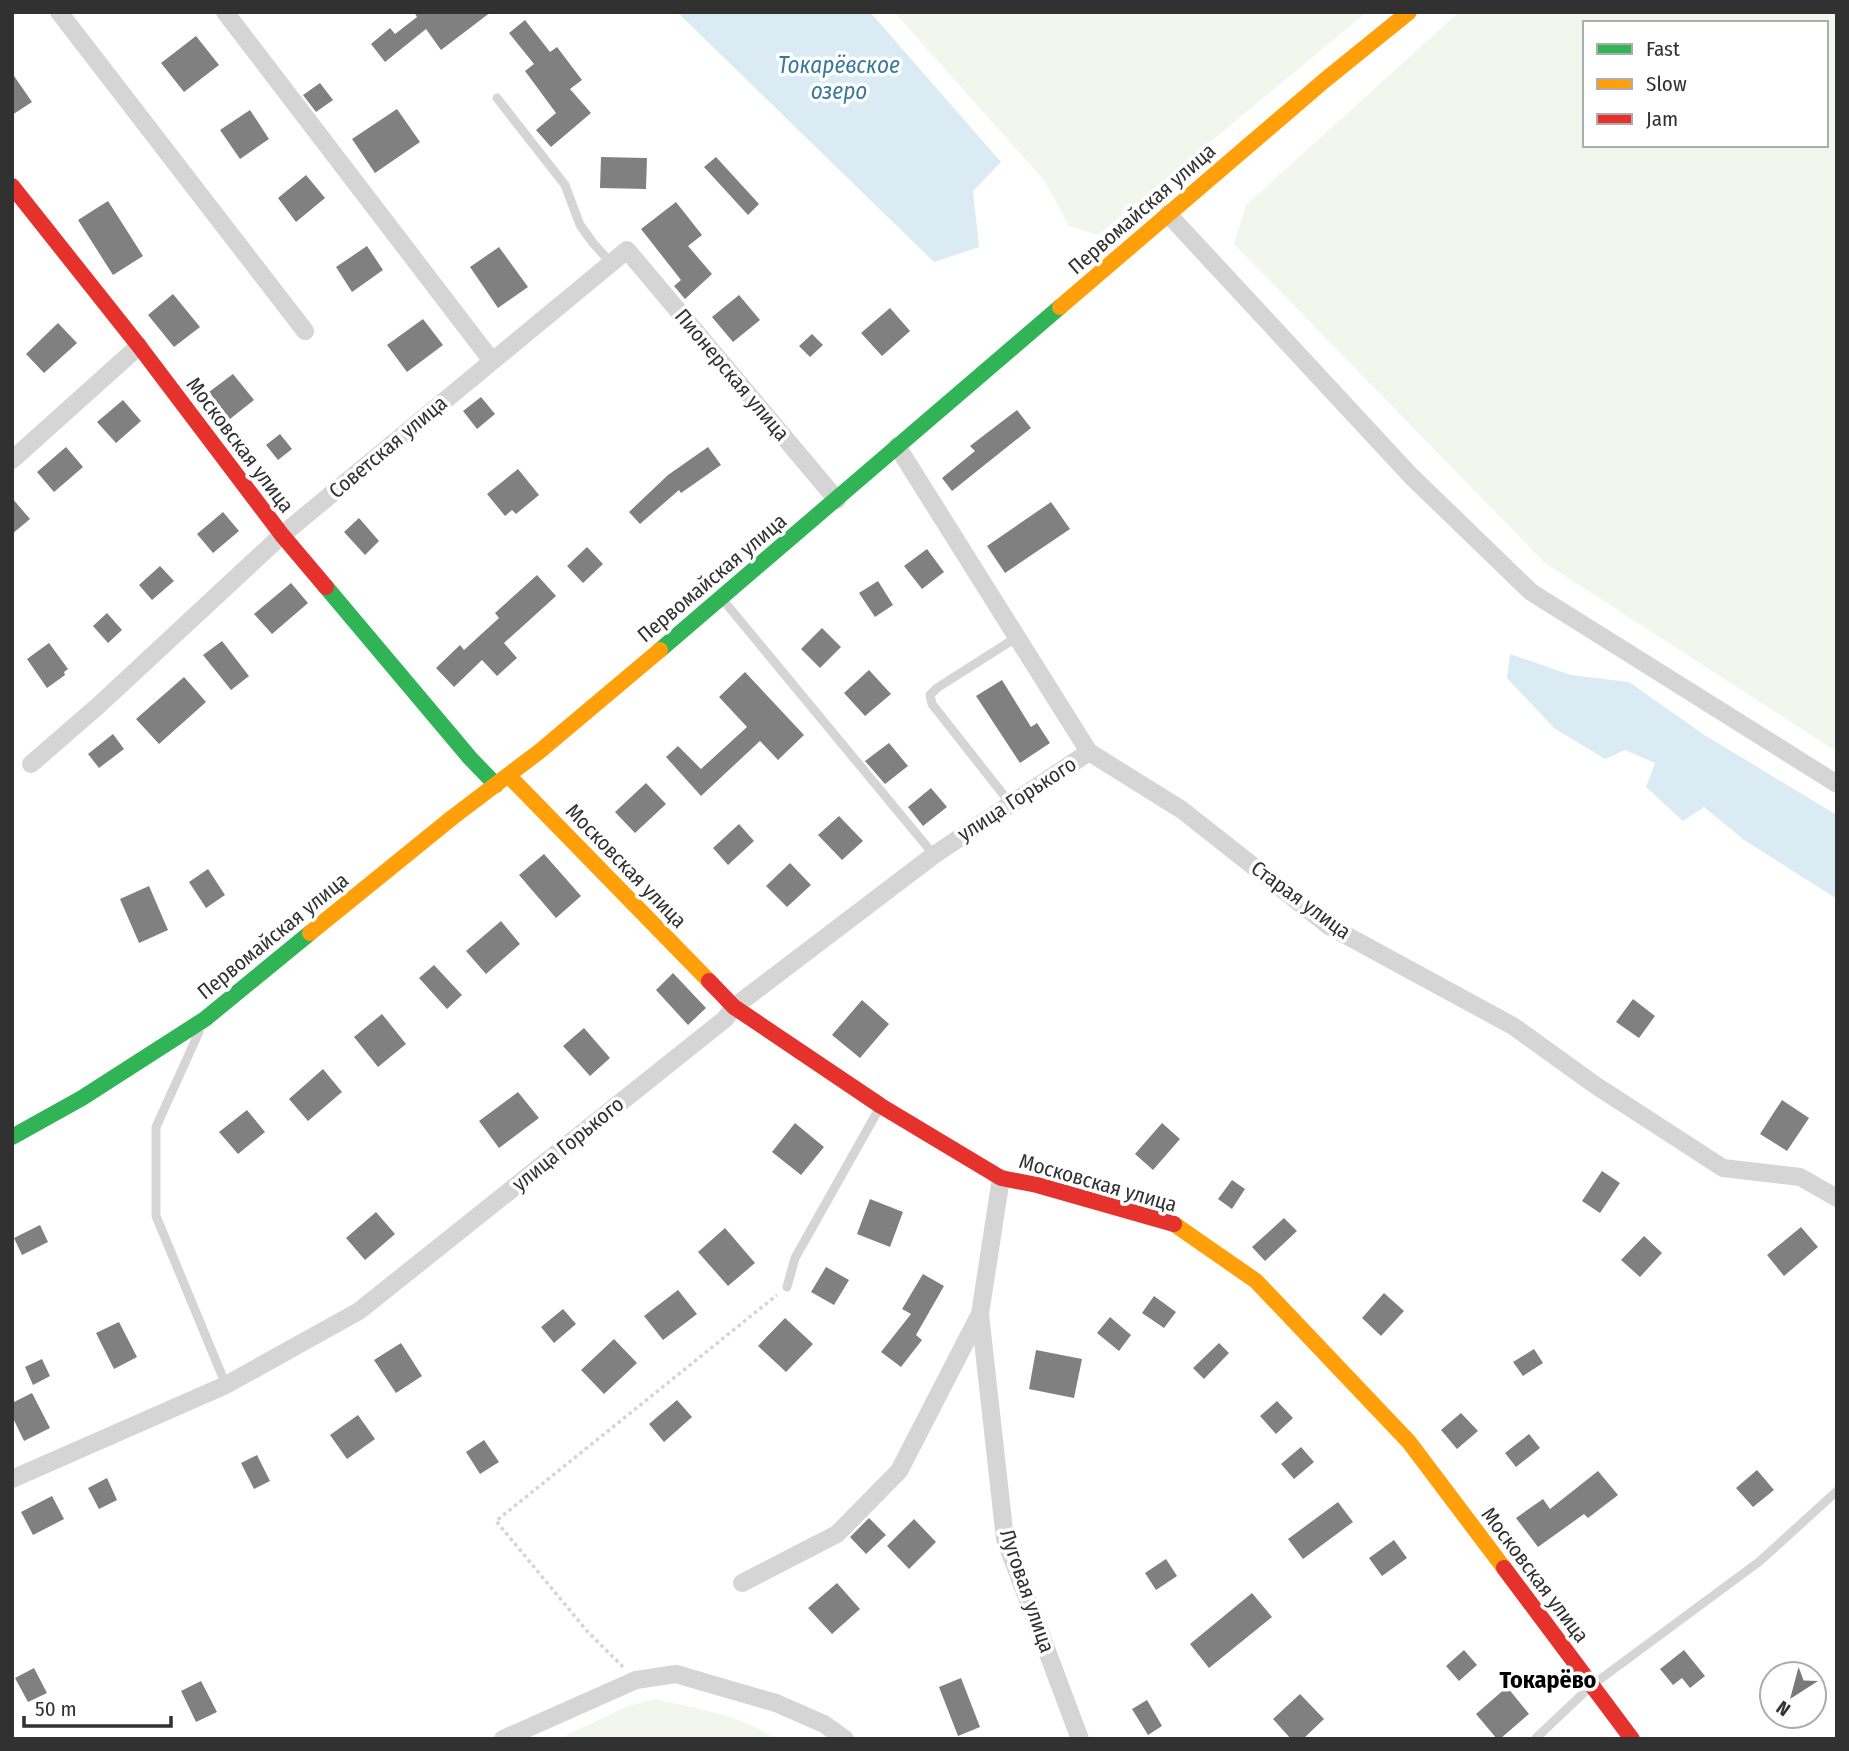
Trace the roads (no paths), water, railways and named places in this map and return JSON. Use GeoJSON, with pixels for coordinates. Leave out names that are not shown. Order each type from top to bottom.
{"type":"FeatureCollection","features":[{"type":"Feature","properties":{"kind":"street"},"geometry":{"type":"LineString","coordinates":[[59,12],[305,331]]}},
{"type":"Feature","properties":{"kind":"street"},"geometry":{"type":"LineString","coordinates":[[225,12],[492,361]]}},
{"type":"Feature","properties":{"kind":"street","name":"Первомайская улица"},"geometry":{"type":"LineString","coordinates":[[12,1137],[82,1098],[205,1019],[443,825],[503,780],[837,500],[1325,80],[1409,12]]}},
{"type":"Feature","properties":{"kind":"street","name":"Московская улица"},"geometry":{"type":"LineString","coordinates":[[12,186],[139,346],[282,535],[470,758],[503,780],[734,1007],[881,1106],[1001,1178],[1049,1188],[1174,1224],[1256,1281],[1409,1442],[1632,1739]]}},
{"type":"Feature","properties":{"kind":"street"},"geometry":{"type":"LineString","coordinates":[[1168,214],[1411,476],[1531,592],[1837,784]]}},
{"type":"Feature","properties":{"kind":"street","name":"Советская улица"},"geometry":{"type":"LineString","coordinates":[[31,764],[99,705],[282,535],[627,250]]}},
{"type":"Feature","properties":{"kind":"street","name":"Пионерская улица"},"geometry":{"type":"LineString","coordinates":[[627,250],[837,500]]}},
{"type":"Feature","properties":{"kind":"street"},"geometry":{"type":"LineString","coordinates":[[12,460],[139,346]]}},
{"type":"Feature","properties":{"kind":"street","name":"Старая улица"},"geometry":{"type":"LineString","coordinates":[[897,446],[1089,752],[1182,810],[1329,926],[1513,1026],[1595,1085],[1723,1168],[1800,1177],[1837,1198]]}},
{"type":"Feature","properties":{"kind":"street","name":"улица Горького"},"geometry":{"type":"LineString","coordinates":[[12,1479],[226,1385],[359,1311],[725,1019],[734,1007],[934,855],[1089,752]]}},
{"type":"Feature","properties":{"kind":"street"},"geometry":{"type":"LineString","coordinates":[[742,1583],[837,1534],[899,1471],[980,1314],[1001,1178]]}},
{"type":"Feature","properties":{"kind":"street","name":"Луговая улица"},"geometry":{"type":"LineString","coordinates":[[980,1314],[1004,1539],[1080,1739]]}},
{"type":"Feature","properties":{"kind":"street"},"geometry":{"type":"LineString","coordinates":[[503,1739],[636,1680],[676,1674],[776,1703],[824,1724],[845,1739]]}},
{"type":"Feature","properties":{"kind":"lane"},"geometry":{"type":"LineString","coordinates":[[498,98],[565,186],[580,225],[611,263]]}},
{"type":"Feature","properties":{"kind":"lane"},"geometry":{"type":"LineString","coordinates":[[721,598],[934,855]]}},
{"type":"Feature","properties":{"kind":"lane"},"geometry":{"type":"LineString","coordinates":[[1010,803],[932,704],[930,695],[1017,636]]}},
{"type":"Feature","properties":{"kind":"lane"},"geometry":{"type":"LineString","coordinates":[[205,1019],[156,1127],[156,1216],[226,1385]]}},
{"type":"Feature","properties":{"kind":"lane"},"geometry":{"type":"LineString","coordinates":[[787,1287],[795,1258],[881,1106]]}},
{"type":"Feature","properties":{"kind":"lane"},"geometry":{"type":"LineString","coordinates":[[1535,1739],[1591,1686],[1760,1561],[1837,1492]]}},
{"type":"Feature","properties":{"kind":"water","name":"Токарёвское озеро"},"geometry":{"type":"Polygon","coordinates":[[[677,12],[870,12],[1001,162],[973,191],[979,247],[934,262],[677,12]]]}},
{"type":"Feature","properties":{"kind":"water"},"geometry":{"type":"Polygon","coordinates":[[[1510,654],[1571,675],[1629,682],[1706,736],[1837,815],[1837,899],[1744,840],[1704,807],[1683,821],[1646,787],[1655,763],[1625,750],[1605,759],[1554,728],[1507,678],[1510,654]]]}},
{"type":"Feature","properties":{"kind":"district","name":"Токарёво"},"geometry":{"type":"Point","coordinates":[1548,1680]}}]}
